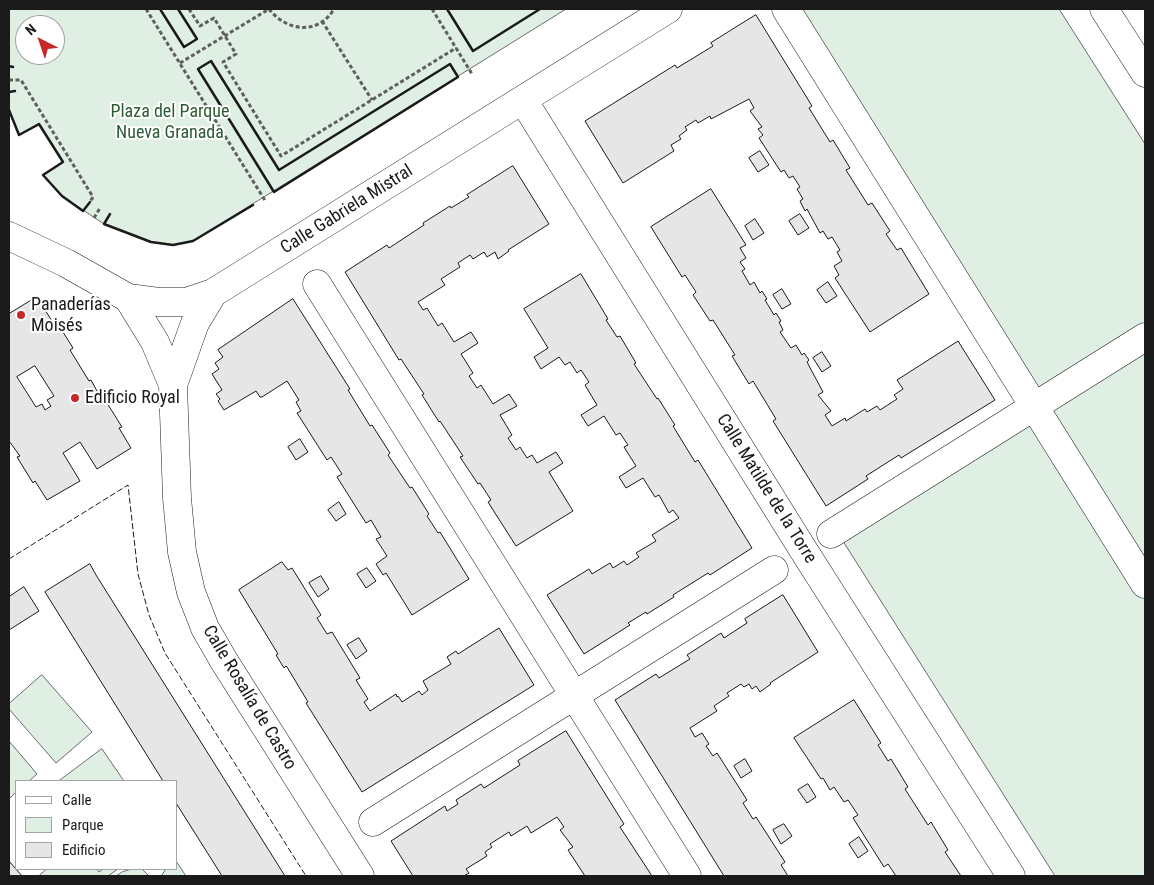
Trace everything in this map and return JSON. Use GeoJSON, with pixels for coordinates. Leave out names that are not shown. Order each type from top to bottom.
{"type":"FeatureCollection","features":[{"type":"Feature","properties":{"kind":"street","name":"Calle Gabriela Mistral"},"geometry":{"type":"LineString","coordinates":[[9,236],[66,263],[128,298],[159,302],[186,302],[213,293],[668,9]]}},
{"type":"Feature","properties":{"kind":"street"},"geometry":{"type":"LineString","coordinates":[[786,9],[1145,584]]}},
{"type":"Feature","properties":{"kind":"street"},"geometry":{"type":"LineString","coordinates":[[1104,9],[1145,73]]}},
{"type":"Feature","properties":{"kind":"street","name":"Calle Matilde de la Torre"},"geometry":{"type":"LineString","coordinates":[[523,100],[815,568],[1011,876]]}},
{"type":"Feature","properties":{"kind":"street"},"geometry":{"type":"LineString","coordinates":[[317,284],[686,876]]}},
{"type":"Feature","properties":{"kind":"street","name":"Calle Rosalía de Castro"},"geometry":{"type":"LineString","coordinates":[[173,385],[195,323],[213,293]]}},
{"type":"Feature","properties":{"kind":"street","name":"Calle Rosalía de Castro"},"geometry":{"type":"LineString","coordinates":[[128,298],[155,342],[173,385],[177,498],[182,552],[191,592],[205,628],[360,876]]}},
{"type":"Feature","properties":{"kind":"street"},"geometry":{"type":"LineString","coordinates":[[831,534],[1145,336]]}},
{"type":"Feature","properties":{"kind":"street"},"geometry":{"type":"LineString","coordinates":[[374,822],[774,570]]}},
{"type":"Feature","properties":{"kind":"path"},"geometry":{"type":"LineString","coordinates":[[146,9],[266,202]]}},
{"type":"Feature","properties":{"kind":"path"},"geometry":{"type":"LineString","coordinates":[[189,9],[200,26],[214,18],[236,54],[223,62],[281,156],[456,48]]}},
{"type":"Feature","properties":{"kind":"path"},"geometry":{"type":"LineString","coordinates":[[180,64],[269,9],[276,18],[298,27],[311,26],[322,21],[334,9]]}},
{"type":"Feature","properties":{"kind":"path"},"geometry":{"type":"LineString","coordinates":[[432,9],[472,74]]}},
{"type":"Feature","properties":{"kind":"path"},"geometry":{"type":"LineString","coordinates":[[322,21],[372,100]]}},
{"type":"Feature","properties":{"kind":"path"},"geometry":{"type":"LineString","coordinates":[[9,80],[21,80],[93,197],[90,202]]}},
{"type":"Feature","properties":{"kind":"path"},"geometry":{"type":"LineString","coordinates":[[94,218],[100,208]]}},
{"type":"Feature","properties":{"kind":"green space","name":"Plaza del Parque Nueva Granada"},"geometry":{"type":"Polygon","coordinates":[[[9,9],[566,9],[193,241],[173,245],[151,242],[104,224],[62,196],[43,175],[63,162],[39,125],[19,135],[9,110],[9,9]]]}},
{"type":"Feature","properties":{"kind":"green space"},"geometry":{"type":"Polygon","coordinates":[[[795,9],[1059,9],[1145,144],[1145,330],[1037,396],[795,9]]]}},
{"type":"Feature","properties":{"kind":"green space"},"geometry":{"type":"Polygon","coordinates":[[[1145,348],[1145,571],[1049,408],[1145,348]]]}},
{"type":"Feature","properties":{"kind":"green space"},"geometry":{"type":"Polygon","coordinates":[[[1032,417],[1145,598],[1145,876],[1055,876],[841,538],[1032,417]]]}},
{"type":"Feature","properties":{"kind":"green space"},"geometry":{"type":"Polygon","coordinates":[[[42,675],[92,732],[56,763],[9,709],[9,704],[42,675]]]}},
{"type":"Feature","properties":{"kind":"green space"},"geometry":{"type":"Polygon","coordinates":[[[9,741],[37,774],[30,780],[15,780],[15,793],[9,799],[9,741]]]}},
{"type":"Feature","properties":{"kind":"green space"},"geometry":{"type":"Polygon","coordinates":[[[102,749],[123,780],[60,780],[102,749]]]}},
{"type":"Feature","properties":{"kind":"green space"},"geometry":{"type":"Polygon","coordinates":[[[178,864],[186,876],[161,876],[165,870],[178,870],[178,864]]]}},
{"type":"Feature","properties":{"kind":"green space"},"geometry":{"type":"Polygon","coordinates":[[[46,870],[98,870],[99,872],[102,870],[117,870],[108,876],[39,876],[46,870]]]}},
{"type":"Feature","properties":{"kind":"green space"},"geometry":{"type":"Polygon","coordinates":[[[143,870],[149,876],[116,876],[122,872],[143,870]]]}},
{"type":"Feature","properties":{"kind":"building"},"geometry":{"type":"Polygon","coordinates":[[[756,15],[812,106],[809,108],[830,142],[833,140],[850,168],[846,170],[868,205],[872,203],[890,231],[886,234],[897,250],[901,248],[929,294],[870,332],[835,278],[839,275],[834,266],[842,261],[837,252],[840,250],[832,237],[828,239],[823,231],[820,233],[807,209],[805,211],[800,201],[803,199],[797,189],[800,187],[793,176],[789,178],[784,170],[781,172],[759,138],[763,135],[758,129],[762,127],[750,111],[754,108],[749,99],[711,119],[710,116],[698,123],[696,120],[685,127],[687,130],[679,136],[681,139],[671,145],[674,151],[623,183],[585,121],[675,65],[677,68],[713,46],[711,43],[756,15]]]}},
{"type":"Feature","properties":{"kind":"building"},"geometry":{"type":"Polygon","coordinates":[[[760,151],[769,165],[758,172],[749,158],[760,151]]]}},
{"type":"Feature","properties":{"kind":"building"},"geometry":{"type":"Polygon","coordinates":[[[513,166],[549,224],[508,250],[498,259],[495,252],[487,257],[484,252],[473,259],[470,255],[458,263],[460,267],[441,279],[445,285],[418,302],[423,310],[427,308],[438,326],[442,323],[454,342],[471,332],[478,343],[461,354],[473,373],[469,376],[477,388],[481,385],[493,404],[509,394],[517,406],[500,415],[512,435],[508,438],[516,450],[520,447],[527,458],[532,455],[537,463],[556,452],[563,463],[549,472],[573,511],[516,546],[488,502],[491,500],[460,457],[463,456],[439,422],[422,395],[424,394],[401,359],[399,360],[345,272],[387,245],[389,248],[424,225],[423,223],[450,206],[451,208],[469,197],[467,195],[513,166]]]}},
{"type":"Feature","properties":{"kind":"building"},"geometry":{"type":"Polygon","coordinates":[[[711,189],[746,245],[740,248],[746,258],[740,262],[745,269],[742,271],[750,285],[754,282],[760,293],[762,291],[774,315],[776,313],[781,321],[779,322],[783,330],[780,332],[791,348],[796,345],[802,355],[804,353],[809,360],[807,362],[823,392],[818,395],[831,411],[825,415],[832,426],[845,418],[846,421],[865,409],[867,412],[877,406],[880,410],[897,399],[894,395],[903,389],[897,380],[958,341],[995,400],[901,458],[899,455],[866,476],[868,479],[826,506],[773,421],[776,419],[753,381],[749,384],[732,356],[735,355],[713,320],[710,321],[693,295],[696,292],[685,275],[682,277],[651,227],[711,189]]]}},
{"type":"Feature","properties":{"kind":"building"},"geometry":{"type":"Polygon","coordinates":[[[800,214],[809,228],[798,235],[789,221],[800,214]]]}},
{"type":"Feature","properties":{"kind":"building"},"geometry":{"type":"Polygon","coordinates":[[[755,219],[764,233],[753,240],[745,226],[755,219]]]}},
{"type":"Feature","properties":{"kind":"building"},"geometry":{"type":"Polygon","coordinates":[[[581,274],[608,319],[606,320],[617,337],[620,336],[636,363],[634,364],[675,425],[673,426],[695,462],[698,460],[752,548],[710,575],[708,573],[673,595],[674,597],[647,614],[646,612],[628,623],[630,625],[584,654],[547,595],[589,569],[592,574],[610,563],[613,568],[624,561],[627,565],[639,557],[636,553],[656,541],[652,535],[679,518],[673,510],[669,513],[659,495],[655,497],[643,478],[626,488],[619,477],[636,466],[624,447],[628,445],[620,433],[616,435],[604,416],[588,426],[581,415],[597,405],[585,385],[589,382],[581,370],[577,373],[570,362],[565,365],[559,357],[541,369],[534,357],[548,348],[524,309],[581,274]]]}},
{"type":"Feature","properties":{"kind":"building"},"geometry":{"type":"Polygon","coordinates":[[[828,282],[837,296],[826,303],[817,290],[828,282]]]}},
{"type":"Feature","properties":{"kind":"building"},"geometry":{"type":"Polygon","coordinates":[[[782,289],[791,304],[782,309],[773,295],[782,289]]]}},
{"type":"Feature","properties":{"kind":"building","name":"Edificio Royal"},"geometry":{"type":"Polygon","coordinates":[[[37,297],[55,326],[58,324],[73,348],[70,350],[89,381],[91,380],[104,404],[107,403],[122,427],[119,428],[131,448],[97,469],[80,442],[63,453],[80,481],[47,500],[35,481],[33,483],[17,457],[20,456],[9,441],[9,314],[37,297]],[[35,366],[17,377],[36,407],[42,404],[45,410],[51,406],[47,400],[54,396],[35,366]]]}},
{"type":"Feature","properties":{"kind":"building"},"geometry":{"type":"Polygon","coordinates":[[[293,299],[350,389],[348,390],[370,426],[372,425],[390,453],[388,455],[410,488],[412,487],[429,514],[427,516],[438,533],[440,532],[469,579],[412,615],[386,573],[383,575],[376,564],[387,556],[376,539],[381,537],[371,520],[366,523],[337,477],[342,474],[331,457],[327,460],[297,413],[301,411],[296,402],[299,400],[287,381],[262,397],[256,391],[224,410],[218,401],[220,399],[216,394],[222,390],[212,374],[219,369],[215,363],[223,357],[218,350],[293,299]]]}},
{"type":"Feature","properties":{"kind":"building"},"geometry":{"type":"Polygon","coordinates":[[[822,352],[831,366],[822,372],[813,358],[822,352]]]}},
{"type":"Feature","properties":{"kind":"building"},"geometry":{"type":"Polygon","coordinates":[[[300,439],[308,452],[296,460],[288,447],[300,439]]]}},
{"type":"Feature","properties":{"kind":"building"},"geometry":{"type":"Polygon","coordinates":[[[339,502],[346,514],[336,521],[328,510],[339,502]]]}},
{"type":"Feature","properties":{"kind":"building"},"geometry":{"type":"Polygon","coordinates":[[[282,562],[288,570],[292,568],[321,615],[317,618],[327,634],[332,632],[360,678],[356,680],[368,699],[364,702],[370,711],[396,694],[402,702],[419,691],[422,695],[428,690],[423,681],[451,664],[447,657],[456,651],[458,654],[499,628],[534,685],[362,792],[306,703],[308,702],[287,667],[284,668],[276,655],[278,654],[239,590],[282,562]]]}},
{"type":"Feature","properties":{"kind":"building"},"geometry":{"type":"Polygon","coordinates":[[[90,564],[285,876],[222,876],[178,806],[178,780],[162,780],[45,592],[90,564]]]}},
{"type":"Feature","properties":{"kind":"building"},"geometry":{"type":"Polygon","coordinates":[[[367,568],[376,581],[366,588],[357,574],[367,568]]]}},
{"type":"Feature","properties":{"kind":"building"},"geometry":{"type":"Polygon","coordinates":[[[321,576],[329,589],[318,597],[309,583],[321,576]]]}},
{"type":"Feature","properties":{"kind":"building"},"geometry":{"type":"Polygon","coordinates":[[[24,587],[39,611],[9,630],[9,597],[24,587]]]}},
{"type":"Feature","properties":{"kind":"building"},"geometry":{"type":"Polygon","coordinates":[[[783,595],[818,652],[770,683],[760,692],[756,686],[752,689],[749,684],[744,687],[741,684],[727,693],[729,696],[714,706],[717,711],[690,728],[695,737],[702,733],[709,744],[706,746],[713,756],[717,753],[747,800],[743,803],[753,819],[756,817],[785,862],[781,865],[788,876],[724,876],[615,700],[656,674],[659,678],[690,659],[687,655],[721,633],[724,638],[747,623],[745,619],[783,595]]]}},
{"type":"Feature","properties":{"kind":"building"},"geometry":{"type":"Polygon","coordinates":[[[359,638],[367,651],[356,659],[347,645],[359,638]]]}},
{"type":"Feature","properties":{"kind":"building"},"geometry":{"type":"Polygon","coordinates":[[[854,700],[881,743],[878,745],[888,761],[891,759],[908,787],[905,789],[928,825],[931,822],[948,850],[945,852],[961,876],[896,876],[888,864],[884,867],[853,818],[858,815],[848,800],[844,802],[834,787],[830,790],[794,738],[854,700]]]}},
{"type":"Feature","properties":{"kind":"building"},"geometry":{"type":"Polygon","coordinates":[[[566,731],[624,824],[620,827],[652,876],[585,876],[568,850],[573,847],[560,830],[564,827],[557,817],[531,833],[527,826],[511,836],[509,832],[490,844],[492,847],[485,852],[487,856],[466,869],[469,873],[464,876],[413,876],[391,841],[445,806],[447,811],[458,804],[456,800],[481,784],[484,788],[520,765],[518,761],[566,731]]]}},
{"type":"Feature","properties":{"kind":"building"},"geometry":{"type":"Polygon","coordinates":[[[745,759],[752,771],[741,778],[734,766],[745,759]]]}},
{"type":"Feature","properties":{"kind":"building"},"geometry":{"type":"Polygon","coordinates":[[[808,784],[816,797],[807,803],[798,790],[808,784]]]}},
{"type":"Feature","properties":{"kind":"building"},"geometry":{"type":"Polygon","coordinates":[[[784,824],[792,836],[781,844],[773,830],[784,824]]]}},
{"type":"Feature","properties":{"kind":"building"},"geometry":{"type":"Polygon","coordinates":[[[859,837],[868,851],[858,858],[849,844],[859,837]]]}},
{"type":"Feature","properties":{"kind":"building"},"geometry":{"type":"Polygon","coordinates":[[[9,861],[22,876],[9,876],[9,861]]]}},
{"type":"Feature","properties":{"kind":"fence"},"geometry":{"type":"LineString","coordinates":[[9,559],[128,485],[138,574],[149,615],[165,653],[306,876]]}},
{"type":"Feature","properties":{"kind":"wall"},"geometry":{"type":"LineString","coordinates":[[160,9],[184,47],[197,39],[178,9]]}},
{"type":"Feature","properties":{"kind":"wall"},"geometry":{"type":"LineString","coordinates":[[447,9],[473,51],[540,9]]}},
{"type":"Feature","properties":{"kind":"wall"},"geometry":{"type":"LineString","coordinates":[[211,61],[279,170],[450,64],[458,77],[274,192],[198,69],[211,61]]}},
{"type":"Feature","properties":{"kind":"wall"},"geometry":{"type":"LineString","coordinates":[[9,66],[13,67]]}},
{"type":"Feature","properties":{"kind":"wall"},"geometry":{"type":"LineString","coordinates":[[9,92],[15,91]]}},
{"type":"Feature","properties":{"kind":"wall"},"geometry":{"type":"LineString","coordinates":[[9,110],[19,135],[39,124],[63,162],[43,175],[62,196],[83,211],[90,202]]}},
{"type":"Feature","properties":{"kind":"wall"},"geometry":{"type":"LineString","coordinates":[[110,214],[104,224],[151,242],[173,245],[193,241],[253,205]]}},
{"type":"Feature","properties":{"kind":"place","name":"Panaderías Moisés"},"geometry":{"type":"Point","coordinates":[21,315]}},
{"type":"Feature","properties":{"kind":"place","name":"Edificio Royal"},"geometry":{"type":"Point","coordinates":[75,398]}}]}
